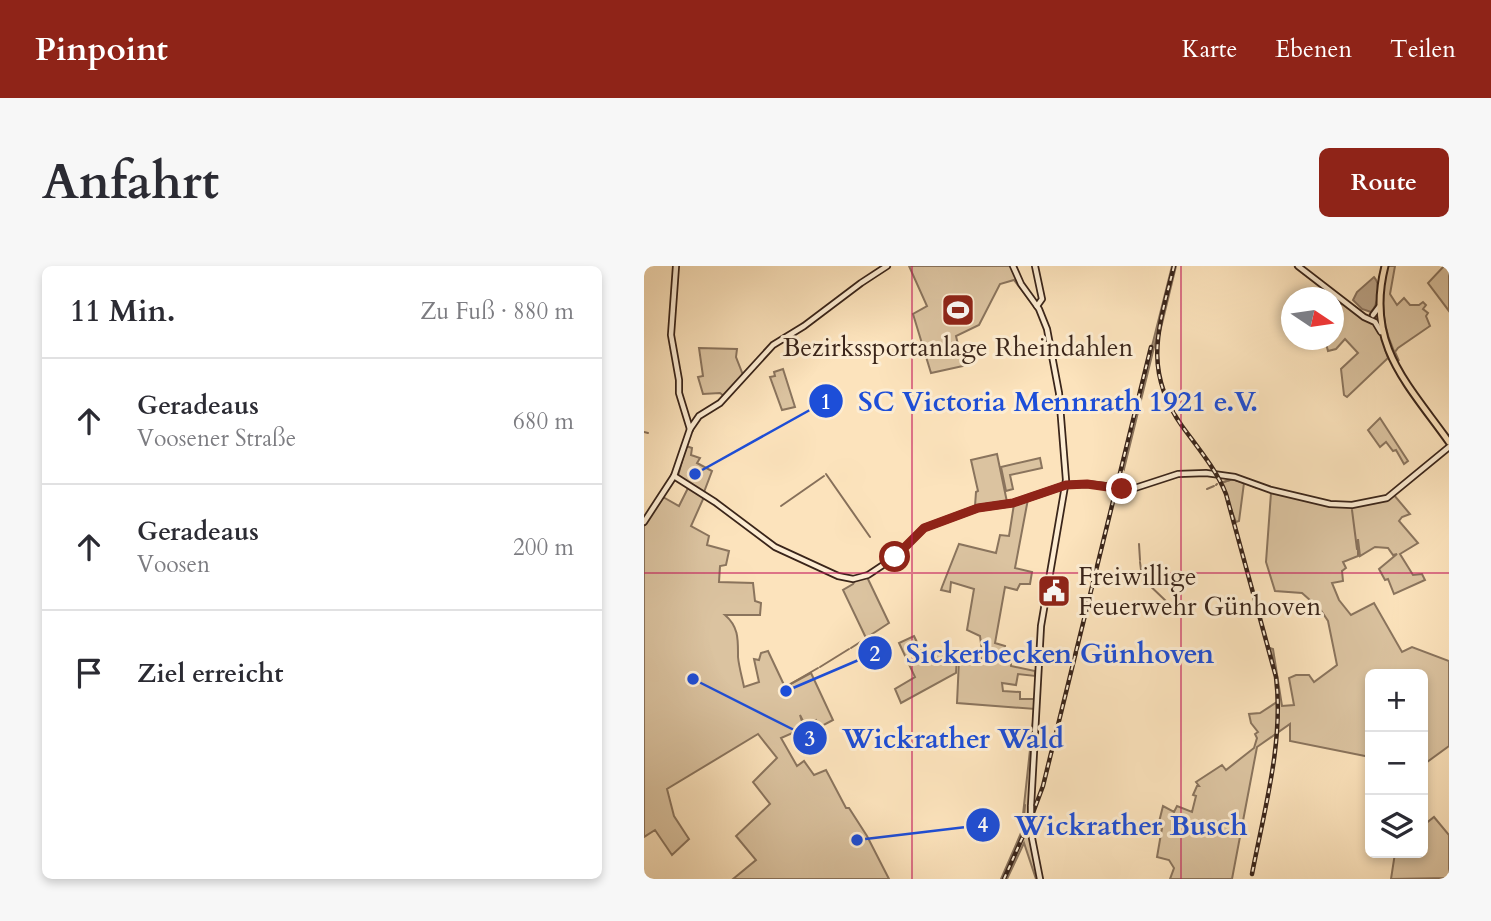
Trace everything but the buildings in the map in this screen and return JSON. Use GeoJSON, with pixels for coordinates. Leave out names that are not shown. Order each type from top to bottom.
{"type":"FeatureCollection","features":[{"type":"Feature","properties":{"kind":"main road"},"geometry":{"type":"LineString","coordinates":[[1385,266],[1374,316],[1393,362],[1449,447]]}},
{"type":"Feature","properties":{"kind":"main road"},"geometry":{"type":"LineString","coordinates":[[1374,316],[1379,307],[1380,291]]}},
{"type":"Feature","properties":{"kind":"main road"},"geometry":{"type":"LineString","coordinates":[[1374,316],[1398,365],[1449,435]]}},
{"type":"Feature","properties":{"kind":"street"},"geometry":{"type":"LineString","coordinates":[[676,266],[671,335],[679,393],[690,429]]}},
{"type":"Feature","properties":{"kind":"street"},"geometry":{"type":"LineString","coordinates":[[644,522],[674,476],[690,429],[699,416],[720,403],[775,344],[887,266]]}},
{"type":"Feature","properties":{"kind":"street"},"geometry":{"type":"LineString","coordinates":[[1013,266],[1046,324],[1057,382],[1066,485],[1041,626],[1031,806],[1031,833],[1040,879]]}},
{"type":"Feature","properties":{"kind":"street"},"geometry":{"type":"LineString","coordinates":[[1035,266],[1041,296],[1037,305]]}},
{"type":"Feature","properties":{"kind":"street"},"geometry":{"type":"LineString","coordinates":[[1298,266],[1374,316],[1382,332]]}},
{"type":"Feature","properties":{"kind":"street"},"geometry":{"type":"LineString","coordinates":[[674,476],[715,502],[775,547],[838,576],[853,579],[868,575],[895,557],[924,528],[978,508],[1013,503],[1066,485],[1087,484],[1132,489],[1178,474],[1195,472],[1222,474],[1330,504],[1352,505],[1384,500],[1449,447]]}},
{"type":"Feature","properties":{"kind":"shaded area"},"geometry":{"type":"Polygon","coordinates":[[[909,266],[1011,266],[1040,314],[1014,280],[1000,284],[979,325],[956,336],[963,366],[931,373],[913,314],[927,306],[909,266]]]}},
{"type":"Feature","properties":{"kind":"shaded area"},"geometry":{"type":"Polygon","coordinates":[[[1172,266],[1173,272],[1176,266],[1157,351],[1159,327],[1124,469],[1122,466],[1172,266]]]}},
{"type":"Feature","properties":{"kind":"shaded area"},"geometry":{"type":"Polygon","coordinates":[[[1387,266],[1395,266],[1390,294],[1397,305],[1404,298],[1410,305],[1423,302],[1430,326],[1398,348],[1395,352],[1399,361],[1393,349],[1385,326],[1383,291],[1387,266]]]}},
{"type":"Feature","properties":{"kind":"shaded area"},"geometry":{"type":"Polygon","coordinates":[[[1444,266],[1449,266],[1449,311],[1428,283],[1444,266]]]}},
{"type":"Feature","properties":{"kind":"shaded area"},"geometry":{"type":"Polygon","coordinates":[[[1374,277],[1378,294],[1371,312],[1362,309],[1353,300],[1357,292],[1374,277]]]}},
{"type":"Feature","properties":{"kind":"shaded area"},"geometry":{"type":"Polygon","coordinates":[[[1344,305],[1361,318],[1370,320],[1379,329],[1389,356],[1385,349],[1388,358],[1347,397],[1344,395],[1341,369],[1358,353],[1345,339],[1344,305]]]}},
{"type":"Feature","properties":{"kind":"shaded area"},"geometry":{"type":"Polygon","coordinates":[[[699,348],[737,349],[736,357],[743,375],[724,396],[720,393],[703,394],[698,377],[703,376],[699,348]]]}},
{"type":"Feature","properties":{"kind":"shaded area"},"geometry":{"type":"Polygon","coordinates":[[[783,369],[795,407],[782,410],[770,377],[775,376],[774,372],[783,369]]]}},
{"type":"Feature","properties":{"kind":"shaded area"},"geometry":{"type":"Polygon","coordinates":[[[1380,418],[1408,461],[1404,464],[1396,450],[1393,451],[1386,442],[1380,447],[1368,430],[1380,418]]]}},
{"type":"Feature","properties":{"kind":"shaded area"},"geometry":{"type":"Polygon","coordinates":[[[686,446],[692,448],[691,455],[700,458],[697,463],[712,471],[704,492],[678,476],[686,446]]]}},
{"type":"Feature","properties":{"kind":"shaded area"},"geometry":{"type":"Polygon","coordinates":[[[997,454],[1007,502],[975,506],[978,491],[971,460],[997,454]]]}},
{"type":"Feature","properties":{"kind":"shaded area"},"geometry":{"type":"Polygon","coordinates":[[[1040,458],[1042,468],[1010,475],[1013,489],[1006,491],[1001,467],[1040,458]]]}},
{"type":"Feature","properties":{"kind":"shaded area"},"geometry":{"type":"Polygon","coordinates":[[[1233,479],[1244,483],[1239,521],[1236,522],[1221,483],[1233,479]]]}},
{"type":"Feature","properties":{"kind":"shaded area"},"geometry":{"type":"Polygon","coordinates":[[[689,486],[704,497],[691,526],[709,536],[707,545],[729,551],[726,565],[720,566],[719,582],[753,583],[755,601],[761,603],[760,615],[725,615],[737,634],[738,661],[744,687],[759,682],[754,659],[759,660],[761,653],[768,651],[785,687],[811,673],[833,720],[820,727],[816,720],[805,725],[800,715],[804,728],[781,738],[797,766],[804,761],[814,775],[826,770],[846,808],[849,808],[867,836],[889,879],[733,879],[756,860],[736,836],[770,804],[753,782],[777,758],[758,734],[667,789],[674,816],[689,839],[672,855],[655,830],[644,837],[644,526],[663,497],[679,506],[689,486]]]}},
{"type":"Feature","properties":{"kind":"shaded area"},"geometry":{"type":"Polygon","coordinates":[[[1271,493],[1350,505],[1381,501],[1394,495],[1410,514],[1399,521],[1418,543],[1400,554],[1413,575],[1422,574],[1425,580],[1394,594],[1388,579],[1385,580],[1379,569],[1397,554],[1393,555],[1388,548],[1375,547],[1360,556],[1358,539],[1358,556],[1343,562],[1346,568],[1342,571],[1343,581],[1332,583],[1339,600],[1351,615],[1374,603],[1402,652],[1412,647],[1449,661],[1449,746],[1428,761],[1428,669],[1365,669],[1365,756],[1290,741],[1290,724],[1257,747],[1232,879],[1170,879],[1174,868],[1169,860],[1157,857],[1162,828],[1158,826],[1163,806],[1174,812],[1177,806],[1192,812],[1196,796],[1193,795],[1199,786],[1196,782],[1222,765],[1226,770],[1254,748],[1257,738],[1255,734],[1258,732],[1251,723],[1249,714],[1260,713],[1277,702],[1279,706],[1270,648],[1273,649],[1282,706],[1294,705],[1289,678],[1309,675],[1314,682],[1337,665],[1328,621],[1320,609],[1302,593],[1275,591],[1266,562],[1271,493]]]}},
{"type":"Feature","properties":{"kind":"shaded area"},"geometry":{"type":"Polygon","coordinates":[[[1028,499],[1015,568],[1032,572],[1030,584],[1020,584],[1017,590],[1005,587],[995,643],[1005,646],[1004,653],[1010,655],[1008,661],[1011,666],[1035,671],[1035,676],[1018,674],[1016,685],[1002,683],[1003,691],[1020,692],[1020,699],[1035,699],[1035,709],[957,703],[959,660],[983,658],[980,636],[967,630],[974,589],[951,582],[950,592],[941,590],[942,587],[959,544],[996,553],[1000,535],[1009,536],[1014,504],[1028,499]]]}},
{"type":"Feature","properties":{"kind":"shaded area"},"geometry":{"type":"Polygon","coordinates":[[[867,577],[889,623],[866,638],[843,590],[855,581],[867,577]]]}},
{"type":"Feature","properties":{"kind":"shaded area"},"geometry":{"type":"Polygon","coordinates":[[[914,636],[925,659],[943,649],[946,661],[957,657],[956,673],[901,703],[895,689],[915,677],[899,643],[914,636]]]}},
{"type":"Feature","properties":{"kind":"shaded area"},"geometry":{"type":"Polygon","coordinates":[[[1034,713],[1028,825],[1039,879],[1036,879],[1024,843],[1005,879],[1027,829],[1004,879],[1001,879],[1021,833],[1034,713]]]}},
{"type":"Feature","properties":{"kind":"shaded area"},"geometry":{"type":"Polygon","coordinates":[[[1434,817],[1449,835],[1449,878],[1391,879],[1394,858],[1428,858],[1428,822],[1434,817]]]}},
{"type":"Feature","properties":{"kind":"waterway"},"geometry":{"type":"LineString","coordinates":[[644,432],[648,433]]}},
{"type":"Feature","properties":{"kind":"waterway"},"geometry":{"type":"LineString","coordinates":[[1123,463],[1123,469]]}},
{"type":"Feature","properties":{"kind":"waterway"},"geometry":{"type":"LineString","coordinates":[[826,474],[870,537]]}},
{"type":"Feature","properties":{"kind":"waterway"},"geometry":{"type":"LineString","coordinates":[[781,506],[824,476]]}},
{"type":"Feature","properties":{"kind":"waterway"},"geometry":{"type":"LineString","coordinates":[[1232,479],[1242,482]]}},
{"type":"Feature","properties":{"kind":"waterway"},"geometry":{"type":"LineString","coordinates":[[1223,482],[1230,480]]}},
{"type":"Feature","properties":{"kind":"waterway"},"geometry":{"type":"LineString","coordinates":[[1245,483],[1257,488]]}},
{"type":"Feature","properties":{"kind":"waterway"},"geometry":{"type":"LineString","coordinates":[[1207,489],[1214,486]]}},
{"type":"Feature","properties":{"kind":"waterway"},"geometry":{"type":"LineString","coordinates":[[1352,510],[1357,549]]}},
{"type":"Feature","properties":{"kind":"waterway"},"geometry":{"type":"LineString","coordinates":[[1139,544],[1140,560]]}},
{"type":"Feature","properties":{"kind":"waterway"},"geometry":{"type":"LineString","coordinates":[[1140,562],[1141,570]]}},
{"type":"Feature","properties":{"kind":"waterway"},"geometry":{"type":"LineString","coordinates":[[1143,579],[1168,603]]}},
{"type":"Feature","properties":{"kind":"waterway"},"geometry":{"type":"LineString","coordinates":[[1169,604],[1179,615]]}},
{"type":"Feature","properties":{"kind":"waterway"},"geometry":{"type":"LineString","coordinates":[[851,648],[865,639]]}},
{"type":"Feature","properties":{"kind":"waterway"},"geometry":{"type":"LineString","coordinates":[[820,667],[849,649]]}},
{"type":"Feature","properties":{"kind":"waterway"},"geometry":{"type":"LineString","coordinates":[[787,686],[818,668]]}},
{"type":"Feature","properties":{"kind":"waterway"},"geometry":{"type":"LineString","coordinates":[[1024,816],[1025,805]]}},
{"type":"Feature","properties":{"kind":"waterway"},"geometry":{"type":"LineString","coordinates":[[1002,879],[1022,834],[1024,819]]}},
{"type":"Feature","properties":{"kind":"railway"},"geometry":{"type":"LineString","coordinates":[[1174,266],[1159,328],[1157,348],[1162,386],[1182,426],[1212,467],[1226,494],[1276,677],[1278,701],[1275,751],[1252,874]]}},
{"type":"Feature","properties":{"kind":"railway"},"geometry":{"type":"LineString","coordinates":[[1004,879],[1043,786],[1151,347]]}},
{"type":"Feature","properties":{"kind":"place","name":"Bezirkssportanlage Rheindahlen"},"geometry":{"type":"Point","coordinates":[958,310]}},
{"type":"Feature","properties":{"kind":"place","name":"SC Victoria Mennrath 1921 e.V."},"geometry":{"type":"Point","coordinates":[695,474]}},
{"type":"Feature","properties":{"kind":"place","name":"Freiwillige Feuerwehr Günhoven"},"geometry":{"type":"Point","coordinates":[1054,591]}},
{"type":"Feature","properties":{"kind":"place","name":"Wickrather Wald"},"geometry":{"type":"Point","coordinates":[693,679]}},
{"type":"Feature","properties":{"kind":"place","name":"Sickerbecken Günhoven"},"geometry":{"type":"Point","coordinates":[786,691]}},
{"type":"Feature","properties":{"kind":"place","name":"Wickrather Busch"},"geometry":{"type":"Point","coordinates":[857,840]}},
{"type":"Feature","properties":{"kind":"route"},"geometry":{"type":"LineString","coordinates":[[895,557],[924,528],[978,508],[1013,503],[1066,485],[1087,484],[1122,489]]}}]}
